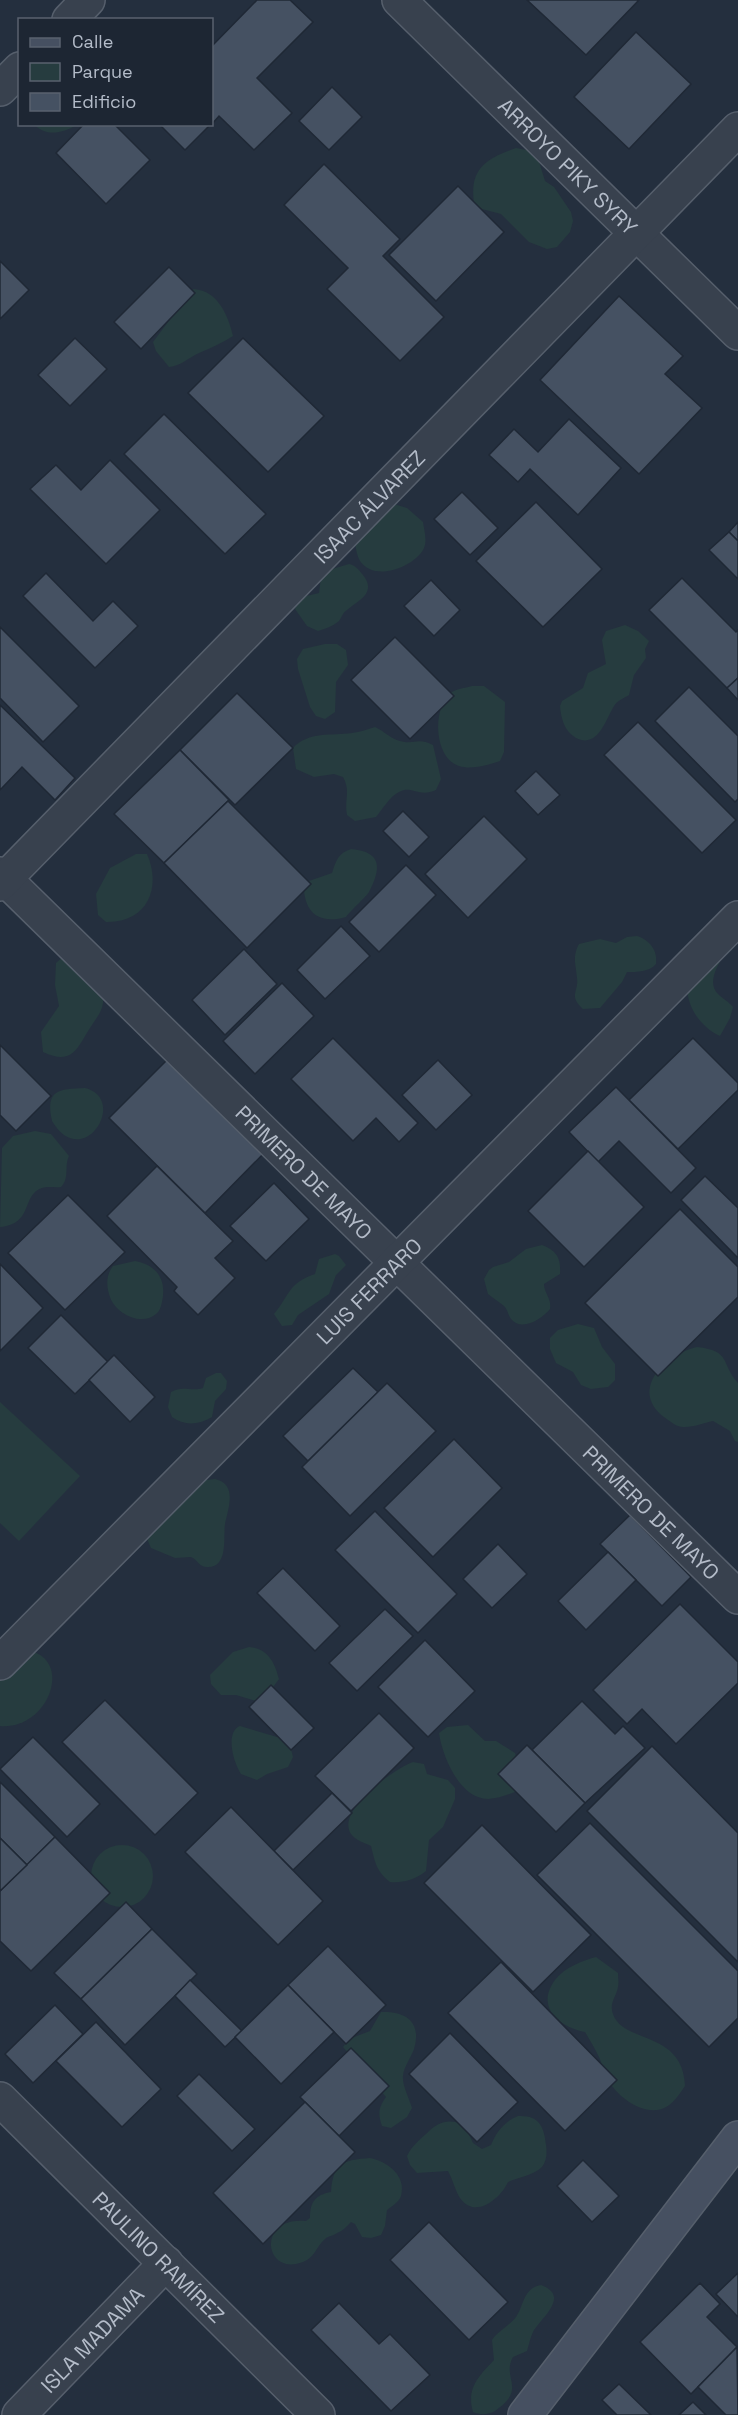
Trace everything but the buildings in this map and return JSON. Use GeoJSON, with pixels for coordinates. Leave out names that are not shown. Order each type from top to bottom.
{"type":"FeatureCollection","features":[{"type":"Feature","properties":{"kind":"main road"},"geometry":{"type":"LineString","coordinates":[[525,2415],[738,2138]]}},
{"type":"Feature","properties":{"kind":"street"},"geometry":{"type":"LineString","coordinates":[[71,18],[88,0]]}},
{"type":"Feature","properties":{"kind":"street","name":"ARROYO PIKY SYRY"},"geometry":{"type":"LineString","coordinates":[[399,0],[738,333]]}},
{"type":"Feature","properties":{"kind":"street"},"geometry":{"type":"LineString","coordinates":[[0,89],[18,71]]}},
{"type":"Feature","properties":{"kind":"street","name":"ISAAC ÁLVAREZ"},"geometry":{"type":"LineString","coordinates":[[2,879],[738,129]]}},
{"type":"Feature","properties":{"kind":"street","name":"PRIMERO DE MAYO"},"geometry":{"type":"LineString","coordinates":[[2,879],[738,1597]]}},
{"type":"Feature","properties":{"kind":"street","name":"LUIS FERRARO"},"geometry":{"type":"LineString","coordinates":[[0,1663],[738,918]]}},
{"type":"Feature","properties":{"kind":"street","name":"PAULINO RAMÍREZ"},"geometry":{"type":"LineString","coordinates":[[0,2099],[318,2415]]}},
{"type":"Feature","properties":{"kind":"street","name":"ISLA MADAMA"},"geometry":{"type":"LineString","coordinates":[[19,2415],[166,2263]]}},
{"type":"Feature","properties":{"kind":"green space"},"geometry":{"type":"Polygon","coordinates":[[[36,126],[75,126],[55,132],[39,129],[36,126]]]}},
{"type":"Feature","properties":{"kind":"green space"},"geometry":{"type":"Polygon","coordinates":[[[516,148],[536,152],[545,181],[554,187],[571,212],[573,221],[570,232],[557,247],[547,249],[529,242],[501,214],[482,209],[474,203],[474,181],[482,166],[496,156],[516,148]]]}},
{"type":"Feature","properties":{"kind":"green space"},"geometry":{"type":"Polygon","coordinates":[[[194,289],[210,294],[221,305],[233,336],[169,367],[156,351],[153,342],[171,318],[185,293],[194,289]]]}},
{"type":"Feature","properties":{"kind":"green space"},"geometry":{"type":"Polygon","coordinates":[[[397,505],[407,508],[423,522],[425,543],[423,550],[418,557],[402,567],[374,571],[360,561],[355,543],[375,507],[397,505]]]}},
{"type":"Feature","properties":{"kind":"green space"},"geometry":{"type":"Polygon","coordinates":[[[353,565],[367,581],[368,587],[365,595],[332,626],[318,631],[307,626],[295,609],[298,598],[319,593],[321,577],[329,570],[353,565]]]}},
{"type":"Feature","properties":{"kind":"green space"},"geometry":{"type":"Polygon","coordinates":[[[625,625],[638,631],[649,641],[645,649],[646,658],[634,675],[629,695],[615,704],[596,736],[584,740],[576,738],[564,724],[560,706],[562,701],[583,688],[588,673],[606,664],[602,640],[606,631],[625,625]]]}},
{"type":"Feature","properties":{"kind":"green space"},"geometry":{"type":"Polygon","coordinates":[[[337,644],[346,650],[348,665],[336,682],[335,712],[325,719],[316,716],[310,707],[297,659],[303,649],[337,644]]]}},
{"type":"Feature","properties":{"kind":"green space"},"geometry":{"type":"Polygon","coordinates":[[[472,686],[484,686],[505,702],[504,752],[500,761],[469,767],[459,766],[445,754],[440,744],[438,721],[440,710],[450,693],[472,686]]]}},
{"type":"Feature","properties":{"kind":"green space"},"geometry":{"type":"Polygon","coordinates":[[[375,727],[397,740],[433,745],[441,779],[436,790],[425,793],[404,790],[389,800],[376,817],[355,821],[347,815],[347,787],[343,777],[334,774],[314,777],[296,769],[293,748],[313,737],[355,733],[375,727]]]}},
{"type":"Feature","properties":{"kind":"green space"},"geometry":{"type":"Polygon","coordinates":[[[351,849],[369,854],[374,858],[376,876],[369,892],[346,917],[327,919],[317,916],[306,901],[304,887],[306,882],[332,873],[340,855],[351,849]]]}},
{"type":"Feature","properties":{"kind":"green space"},"geometry":{"type":"Polygon","coordinates":[[[136,854],[147,854],[151,867],[153,879],[148,901],[132,917],[106,922],[98,915],[96,894],[110,868],[136,854]]]}},
{"type":"Feature","properties":{"kind":"green space"},"geometry":{"type":"Polygon","coordinates":[[[637,936],[646,940],[652,947],[656,955],[656,964],[639,972],[627,972],[622,982],[600,1008],[583,1009],[575,997],[577,983],[575,957],[579,944],[600,939],[616,943],[627,937],[637,936]]]}},
{"type":"Feature","properties":{"kind":"green space"},"geometry":{"type":"Polygon","coordinates":[[[64,956],[94,971],[103,1003],[98,1016],[77,1048],[68,1056],[61,1057],[43,1052],[41,1032],[59,1006],[55,985],[56,963],[64,956]]]}},
{"type":"Feature","properties":{"kind":"green space"},"geometry":{"type":"Polygon","coordinates":[[[723,956],[714,975],[713,985],[718,994],[733,1007],[720,1036],[701,1022],[690,1003],[687,988],[723,956]]]}},
{"type":"Feature","properties":{"kind":"green space"},"geometry":{"type":"Polygon","coordinates":[[[85,1088],[97,1095],[103,1105],[102,1117],[97,1128],[88,1136],[76,1139],[64,1135],[52,1121],[50,1103],[56,1093],[67,1089],[85,1088]]]}},
{"type":"Feature","properties":{"kind":"green space"},"geometry":{"type":"Polygon","coordinates":[[[35,1131],[51,1134],[69,1156],[64,1183],[61,1187],[44,1187],[36,1192],[18,1221],[0,1227],[2,1148],[13,1136],[35,1131]]]}},
{"type":"Feature","properties":{"kind":"green space"},"geometry":{"type":"Polygon","coordinates":[[[542,1245],[557,1256],[560,1264],[560,1274],[544,1284],[550,1309],[532,1323],[516,1323],[504,1306],[488,1294],[484,1279],[493,1267],[509,1262],[526,1249],[542,1245]]]}},
{"type":"Feature","properties":{"kind":"green space"},"geometry":{"type":"Polygon","coordinates":[[[335,1254],[346,1265],[336,1275],[329,1294],[298,1315],[292,1325],[282,1326],[274,1314],[290,1290],[299,1281],[315,1274],[319,1259],[335,1254]]]}},
{"type":"Feature","properties":{"kind":"green space"},"geometry":{"type":"Polygon","coordinates":[[[135,1261],[155,1270],[163,1287],[160,1308],[150,1318],[136,1319],[123,1313],[110,1297],[107,1281],[113,1266],[135,1261]]]}},
{"type":"Feature","properties":{"kind":"green space"},"geometry":{"type":"Polygon","coordinates":[[[578,1324],[594,1328],[602,1347],[615,1364],[615,1380],[608,1387],[591,1389],[581,1385],[573,1372],[556,1363],[550,1349],[550,1338],[558,1330],[578,1324]]]}},
{"type":"Feature","properties":{"kind":"green space"},"geometry":{"type":"Polygon","coordinates":[[[697,1347],[721,1355],[738,1383],[738,1442],[735,1441],[730,1431],[713,1421],[682,1427],[664,1417],[654,1407],[650,1396],[655,1374],[673,1357],[697,1347]]]}},
{"type":"Feature","properties":{"kind":"green space"},"geometry":{"type":"Polygon","coordinates":[[[221,1373],[227,1381],[226,1389],[215,1401],[212,1417],[202,1422],[192,1423],[181,1422],[172,1417],[168,1407],[171,1392],[179,1389],[203,1388],[206,1378],[221,1373]]]}},
{"type":"Feature","properties":{"kind":"green space"},"geometry":{"type":"Polygon","coordinates":[[[0,1402],[80,1476],[19,1541],[0,1523],[0,1402]]]}},
{"type":"Feature","properties":{"kind":"green space"},"geometry":{"type":"Polygon","coordinates":[[[215,1479],[227,1486],[230,1498],[225,1524],[224,1551],[219,1563],[204,1567],[191,1557],[175,1558],[151,1548],[145,1534],[198,1481],[215,1479]]]}},
{"type":"Feature","properties":{"kind":"green space"},"geometry":{"type":"Polygon","coordinates":[[[249,1647],[261,1650],[270,1657],[279,1679],[268,1694],[256,1701],[236,1695],[221,1695],[211,1684],[210,1675],[233,1652],[249,1647]]]}},
{"type":"Feature","properties":{"kind":"green space"},"geometry":{"type":"Polygon","coordinates":[[[34,1652],[45,1659],[51,1670],[52,1683],[48,1696],[41,1708],[30,1718],[16,1725],[0,1726],[0,1662],[34,1652]]]}},
{"type":"Feature","properties":{"kind":"green space"},"geometry":{"type":"Polygon","coordinates":[[[468,1725],[485,1741],[496,1741],[515,1753],[521,1777],[515,1792],[497,1798],[478,1797],[463,1787],[457,1779],[443,1751],[439,1733],[447,1727],[468,1725]]]}},
{"type":"Feature","properties":{"kind":"green space"},"geometry":{"type":"Polygon","coordinates":[[[240,1726],[277,1737],[288,1737],[293,1757],[288,1767],[257,1780],[241,1774],[232,1748],[233,1734],[240,1726]]]}},
{"type":"Feature","properties":{"kind":"green space"},"geometry":{"type":"Polygon","coordinates":[[[413,1762],[424,1764],[427,1774],[448,1780],[455,1788],[455,1799],[443,1827],[429,1840],[426,1871],[409,1880],[390,1882],[379,1870],[371,1846],[353,1836],[348,1825],[351,1814],[369,1792],[381,1781],[413,1762]]]}},
{"type":"Feature","properties":{"kind":"green space"},"geometry":{"type":"Polygon","coordinates":[[[122,1845],[139,1850],[144,1854],[148,1859],[153,1876],[148,1893],[144,1898],[139,1902],[122,1907],[105,1902],[100,1898],[96,1893],[91,1876],[96,1859],[100,1854],[105,1850],[122,1845]]]}},
{"type":"Feature","properties":{"kind":"green space"},"geometry":{"type":"Polygon","coordinates":[[[596,1957],[618,1973],[618,1987],[612,2006],[613,2014],[619,2023],[628,2030],[664,2047],[674,2055],[682,2068],[685,2086],[666,2107],[651,2110],[627,2101],[608,2080],[599,2057],[585,2032],[567,2026],[553,2014],[549,2007],[549,1990],[559,1975],[574,1965],[596,1957]]]}},
{"type":"Feature","properties":{"kind":"green space"},"geometry":{"type":"Polygon","coordinates":[[[381,2012],[405,2016],[414,2025],[416,2032],[414,2049],[403,2076],[412,2108],[407,2117],[391,2128],[382,2126],[380,2118],[381,2104],[386,2097],[343,2047],[349,2039],[370,2031],[381,2012]]]}},
{"type":"Feature","properties":{"kind":"green space"},"geometry":{"type":"Polygon","coordinates":[[[518,2116],[531,2117],[542,2127],[546,2148],[545,2162],[535,2172],[508,2182],[500,2194],[487,2204],[473,2207],[466,2204],[458,2195],[448,2171],[417,2173],[410,2165],[407,2156],[411,2149],[439,2124],[453,2122],[464,2124],[473,2143],[482,2149],[491,2145],[502,2128],[518,2116]]]}},
{"type":"Feature","properties":{"kind":"green space"},"geometry":{"type":"Polygon","coordinates":[[[370,2158],[394,2170],[402,2188],[399,2200],[387,2210],[381,2235],[371,2238],[362,2237],[355,2224],[351,2222],[341,2231],[325,2239],[307,2260],[290,2264],[280,2261],[271,2245],[273,2236],[279,2227],[310,2218],[314,2200],[331,2192],[334,2175],[341,2165],[353,2160],[370,2158]]]}},
{"type":"Feature","properties":{"kind":"green space"},"geometry":{"type":"Polygon","coordinates":[[[541,2285],[550,2290],[554,2295],[554,2301],[533,2332],[527,2351],[513,2357],[510,2365],[512,2390],[510,2396],[495,2411],[484,2414],[473,2412],[471,2396],[475,2383],[494,2360],[492,2340],[516,2317],[527,2294],[541,2285]]]}}]}
